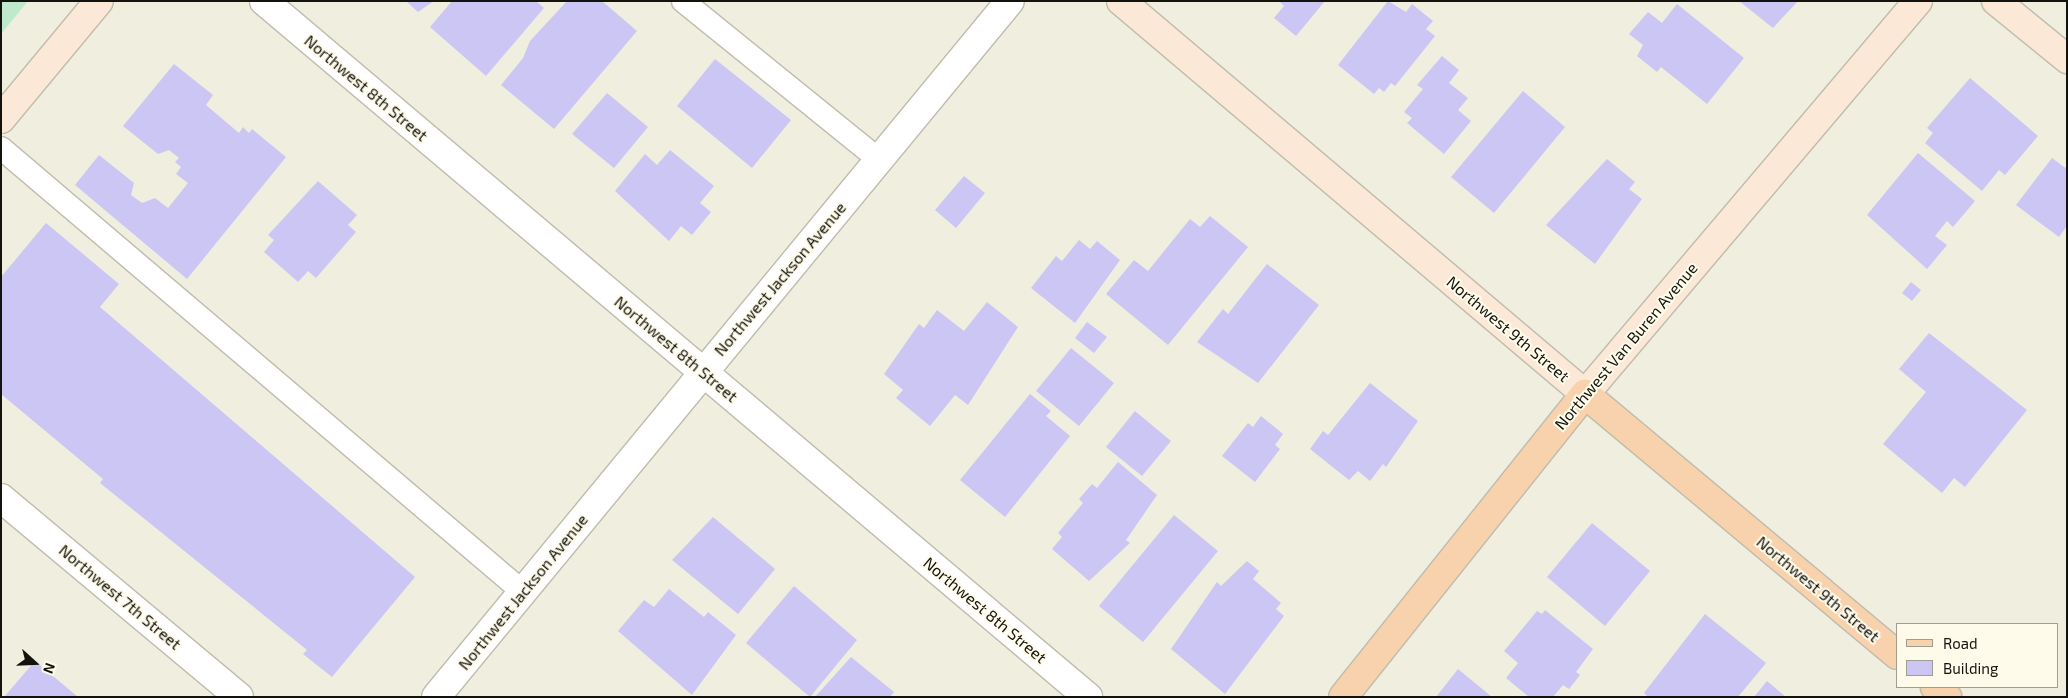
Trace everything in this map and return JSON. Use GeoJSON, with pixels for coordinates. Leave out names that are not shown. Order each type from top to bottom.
{"type":"FeatureCollection","features":[{"type":"Feature","properties":{"kind":"main road"},"geometry":{"type":"LineString","coordinates":[[1,119],[99,1]]}},
{"type":"Feature","properties":{"kind":"main road","name":"Northwest 9th Street"},"geometry":{"type":"LineString","coordinates":[[1121,1],[1584,394],[1896,654]]}},
{"type":"Feature","properties":{"kind":"main road","name":"Northwest Van Buren Avenue"},"geometry":{"type":"LineString","coordinates":[[1343,697],[1584,394],[1918,1]]}},
{"type":"Feature","properties":{"kind":"main road"},"geometry":{"type":"LineString","coordinates":[[1996,1],[2067,59]]}},
{"type":"Feature","properties":{"kind":"main road"},"geometry":{"type":"LineString","coordinates":[[1936,688],[1947,697]]}},
{"type":"Feature","properties":{"kind":"street","name":"Northwest 8th Street"},"geometry":{"type":"LineString","coordinates":[[264,1],[1088,697]]}},
{"type":"Feature","properties":{"kind":"street","name":"Northwest Jackson Avenue"},"geometry":{"type":"LineString","coordinates":[[436,697],[1010,1]]}},
{"type":"Feature","properties":{"kind":"street","name":"Northwest 7th Street"},"geometry":{"type":"LineString","coordinates":[[1,498],[239,697]]}},
{"type":"Feature","properties":{"kind":"lane"},"geometry":{"type":"LineString","coordinates":[[683,1],[878,160]]}},
{"type":"Feature","properties":{"kind":"lane"},"geometry":{"type":"LineString","coordinates":[[1,148],[523,592]]}},
{"type":"Feature","properties":{"kind":"green space"},"geometry":{"type":"Polygon","coordinates":[[[1,1],[28,1],[1,34],[1,1]]]}},
{"type":"Feature","properties":{"kind":"building"},"geometry":{"type":"Polygon","coordinates":[[[406,1],[434,1],[418,12],[406,1]]]}},
{"type":"Feature","properties":{"kind":"building"},"geometry":{"type":"Polygon","coordinates":[[[452,1],[536,1],[544,8],[486,76],[430,27],[452,1]]]}},
{"type":"Feature","properties":{"kind":"building"},"geometry":{"type":"Polygon","coordinates":[[[567,1],[602,1],[637,31],[554,129],[501,85],[523,58],[530,41],[567,1]]]}},
{"type":"Feature","properties":{"kind":"building"},"geometry":{"type":"Polygon","coordinates":[[[1279,1],[1325,1],[1296,36],[1274,18],[1284,6],[1279,1]]]}},
{"type":"Feature","properties":{"kind":"building"},"geometry":{"type":"Polygon","coordinates":[[[1388,1],[1406,12],[1412,4],[1433,21],[1426,29],[1435,36],[1395,86],[1391,83],[1384,92],[1379,88],[1374,94],[1338,65],[1388,1]]]}},
{"type":"Feature","properties":{"kind":"building"},"geometry":{"type":"Polygon","coordinates":[[[1739,1],[1798,1],[1773,28],[1739,1]]]}},
{"type":"Feature","properties":{"kind":"building"},"geometry":{"type":"Polygon","coordinates":[[[1677,4],[1744,58],[1707,104],[1661,67],[1657,72],[1637,56],[1643,45],[1629,34],[1648,12],[1662,23],[1677,4]]]}},
{"type":"Feature","properties":{"kind":"building"},"geometry":{"type":"Polygon","coordinates":[[[1442,56],[1459,70],[1449,83],[1468,98],[1458,110],[1471,121],[1444,154],[1407,123],[1412,118],[1404,112],[1423,89],[1417,85],[1442,56]]]}},
{"type":"Feature","properties":{"kind":"building"},"geometry":{"type":"Polygon","coordinates":[[[715,59],[791,120],[752,168],[677,106],[715,59]]]}},
{"type":"Feature","properties":{"kind":"building"},"geometry":{"type":"Polygon","coordinates":[[[174,64],[213,95],[206,105],[239,133],[243,127],[249,133],[252,129],[286,157],[187,279],[75,185],[99,155],[134,183],[131,195],[142,203],[155,198],[168,208],[188,183],[176,174],[181,167],[175,162],[179,158],[169,150],[158,154],[123,126],[174,64]]]}},
{"type":"Feature","properties":{"kind":"building"},"geometry":{"type":"Polygon","coordinates":[[[1970,78],[2038,136],[2005,175],[1999,170],[1982,191],[1925,143],[1933,133],[1927,128],[1970,78]]]}},
{"type":"Feature","properties":{"kind":"building"},"geometry":{"type":"Polygon","coordinates":[[[1523,91],[1565,127],[1494,213],[1451,177],[1523,91]]]}},
{"type":"Feature","properties":{"kind":"building"},"geometry":{"type":"Polygon","coordinates":[[[607,93],[648,127],[614,168],[572,134],[607,93]]]}},
{"type":"Feature","properties":{"kind":"building"},"geometry":{"type":"Polygon","coordinates":[[[670,150],[714,186],[700,203],[711,212],[692,235],[681,226],[669,241],[615,191],[645,154],[657,165],[670,150]]]}},
{"type":"Feature","properties":{"kind":"building"},"geometry":{"type":"Polygon","coordinates":[[[1918,153],[1975,201],[1953,227],[1947,221],[1935,236],[1947,245],[1927,269],[1867,215],[1918,153]]]}},
{"type":"Feature","properties":{"kind":"building"},"geometry":{"type":"Polygon","coordinates":[[[2052,158],[2067,169],[2067,226],[2059,237],[2016,205],[2052,158]]]}},
{"type":"Feature","properties":{"kind":"building"},"geometry":{"type":"Polygon","coordinates":[[[1607,159],[1635,182],[1629,189],[1642,199],[1595,264],[1546,225],[1607,159]]]}},
{"type":"Feature","properties":{"kind":"building"},"geometry":{"type":"Polygon","coordinates":[[[964,176],[985,193],[956,228],[935,210],[964,176]]]}},
{"type":"Feature","properties":{"kind":"building"},"geometry":{"type":"Polygon","coordinates":[[[318,181],[357,215],[348,225],[356,232],[316,278],[308,271],[298,282],[264,252],[274,240],[268,235],[318,181]]]}},
{"type":"Feature","properties":{"kind":"building"},"geometry":{"type":"Polygon","coordinates":[[[1210,216],[1248,247],[1168,345],[1106,294],[1134,260],[1148,271],[1190,219],[1200,227],[1210,216]]]}},
{"type":"Feature","properties":{"kind":"building"},"geometry":{"type":"Polygon","coordinates":[[[46,223],[119,284],[100,307],[415,577],[332,677],[303,654],[307,650],[100,483],[103,479],[1,394],[1,277],[46,223]]]}},
{"type":"Feature","properties":{"kind":"building"},"geometry":{"type":"Polygon","coordinates":[[[1079,240],[1090,249],[1097,241],[1120,260],[1075,323],[1031,288],[1056,256],[1062,261],[1079,240]]]}},
{"type":"Feature","properties":{"kind":"building"},"geometry":{"type":"Polygon","coordinates":[[[1267,264],[1319,305],[1258,383],[1197,342],[1223,309],[1228,314],[1267,264]]]}},
{"type":"Feature","properties":{"kind":"building"},"geometry":{"type":"Polygon","coordinates":[[[1911,282],[1921,290],[1912,301],[1902,293],[1911,282]]]}},
{"type":"Feature","properties":{"kind":"building"},"geometry":{"type":"Polygon","coordinates":[[[987,302],[1018,327],[968,405],[955,395],[930,426],[896,398],[903,390],[884,374],[919,324],[924,328],[937,310],[964,331],[987,302]]]}},
{"type":"Feature","properties":{"kind":"building"},"geometry":{"type":"Polygon","coordinates":[[[1087,322],[1107,337],[1094,353],[1075,338],[1087,322]]]}},
{"type":"Feature","properties":{"kind":"building"},"geometry":{"type":"Polygon","coordinates":[[[1929,333],[2027,410],[1965,487],[1954,478],[1942,493],[1883,444],[1926,392],[1899,369],[1929,333]]]}},
{"type":"Feature","properties":{"kind":"building"},"geometry":{"type":"Polygon","coordinates":[[[1071,348],[1114,383],[1079,426],[1036,391],[1071,348]]]}},
{"type":"Feature","properties":{"kind":"building"},"geometry":{"type":"Polygon","coordinates":[[[1370,383],[1418,421],[1386,467],[1383,464],[1370,481],[1358,471],[1349,480],[1310,449],[1323,431],[1328,435],[1370,383]]]}},
{"type":"Feature","properties":{"kind":"building"},"geometry":{"type":"Polygon","coordinates":[[[1030,394],[1051,411],[1046,416],[1070,436],[1005,517],[960,480],[1030,394]]]}},
{"type":"Feature","properties":{"kind":"building"},"geometry":{"type":"Polygon","coordinates":[[[1135,411],[1171,441],[1142,476],[1106,447],[1135,411]]]}},
{"type":"Feature","properties":{"kind":"building"},"geometry":{"type":"Polygon","coordinates":[[[1261,416],[1283,434],[1275,445],[1280,449],[1255,482],[1222,456],[1248,423],[1253,427],[1261,416]]]}},
{"type":"Feature","properties":{"kind":"building"},"geometry":{"type":"Polygon","coordinates":[[[1118,462],[1157,495],[1126,540],[1130,543],[1089,581],[1052,549],[1062,537],[1058,533],[1083,503],[1079,499],[1092,484],[1097,488],[1118,462]]]}},
{"type":"Feature","properties":{"kind":"building"},"geometry":{"type":"Polygon","coordinates":[[[1174,515],[1218,551],[1143,642],[1099,606],[1174,515]]]}},
{"type":"Feature","properties":{"kind":"building"},"geometry":{"type":"Polygon","coordinates":[[[713,517],[775,569],[738,614],[672,560],[713,517]]]}},
{"type":"Feature","properties":{"kind":"building"},"geometry":{"type":"Polygon","coordinates":[[[1592,523],[1650,571],[1605,626],[1547,577],[1592,523]]]}},
{"type":"Feature","properties":{"kind":"building"},"geometry":{"type":"Polygon","coordinates":[[[1247,561],[1259,571],[1253,579],[1281,603],[1276,609],[1284,616],[1225,694],[1171,649],[1217,582],[1221,586],[1247,561]]]}},
{"type":"Feature","properties":{"kind":"building"},"geometry":{"type":"Polygon","coordinates":[[[794,586],[857,640],[810,697],[746,643],[794,586]]]}},
{"type":"Feature","properties":{"kind":"building"},"geometry":{"type":"Polygon","coordinates":[[[669,589],[704,617],[708,612],[736,635],[692,695],[618,631],[644,600],[654,607],[669,589]]]}},
{"type":"Feature","properties":{"kind":"building"},"geometry":{"type":"Polygon","coordinates":[[[1545,610],[1593,649],[1576,672],[1580,675],[1569,689],[1563,685],[1553,697],[1529,697],[1506,678],[1518,663],[1504,651],[1537,611],[1542,614],[1545,610]]]}},
{"type":"Feature","properties":{"kind":"building"},"geometry":{"type":"Polygon","coordinates":[[[1705,614],[1766,663],[1738,697],[1648,697],[1644,693],[1705,614]]]}},
{"type":"Feature","properties":{"kind":"building"},"geometry":{"type":"Polygon","coordinates":[[[851,657],[894,692],[890,697],[815,697],[851,657]]]}},
{"type":"Feature","properties":{"kind":"building"},"geometry":{"type":"Polygon","coordinates":[[[35,661],[78,697],[4,697],[35,661]]]}},
{"type":"Feature","properties":{"kind":"building"},"geometry":{"type":"Polygon","coordinates":[[[1458,669],[1492,697],[1436,697],[1458,669]]]}},
{"type":"Feature","properties":{"kind":"building"},"geometry":{"type":"Polygon","coordinates":[[[1767,681],[1786,697],[1754,697],[1767,681]]]}}]}
